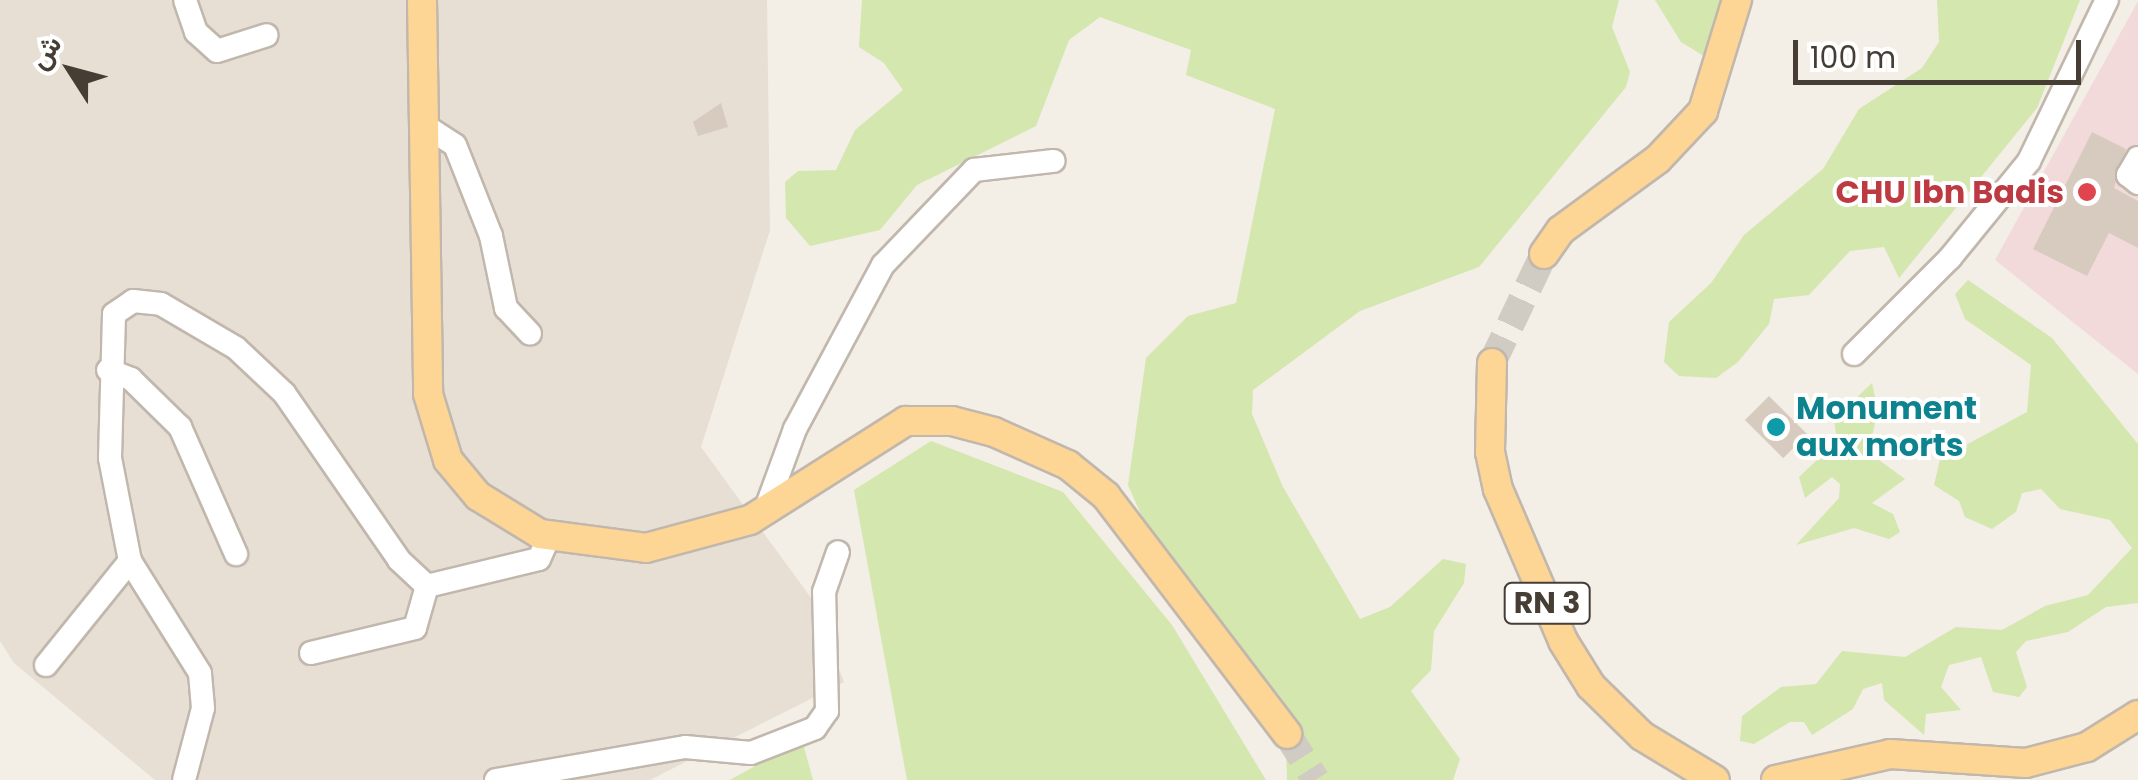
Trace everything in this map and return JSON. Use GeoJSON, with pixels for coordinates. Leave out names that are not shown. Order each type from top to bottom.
{"type":"FeatureCollection","features":[{"type":"Feature","properties":{"kind":"main road"},"geometry":{"type":"LineString","coordinates":[[422,0],[427,128],[424,336],[432,427],[478,496],[548,536],[646,548],[717,532],[765,511],[906,421],[952,420],[1024,444],[1106,496],[1286,734]]}},
{"type":"Feature","properties":{"kind":"main road"},"geometry":{"type":"LineString","coordinates":[[1544,254],[1562,230],[1658,159],[1703,111],[1737,0]]}},
{"type":"Feature","properties":{"kind":"main road","name":"RN 3"},"geometry":{"type":"LineString","coordinates":[[1492,362],[1498,489],[1563,641],[1591,686],[1642,736],[1715,780]]}},
{"type":"Feature","properties":{"kind":"main road"},"geometry":{"type":"LineString","coordinates":[[1776,780],[1890,754],[1935,754],[2007,764],[2068,754],[2138,715]]}},
{"type":"Feature","properties":{"kind":"street"},"geometry":{"type":"LineString","coordinates":[[184,0],[196,32],[216,52],[267,35]]}},
{"type":"Feature","properties":{"kind":"street"},"geometry":{"type":"LineString","coordinates":[[1854,354],[1950,258],[2028,161],[2107,0]]}},
{"type":"Feature","properties":{"kind":"street"},"geometry":{"type":"LineString","coordinates":[[427,128],[455,145],[490,236],[506,308],[530,334]]}},
{"type":"Feature","properties":{"kind":"street"},"geometry":{"type":"LineString","coordinates":[[2138,158],[2128,176],[2138,184]]}},
{"type":"Feature","properties":{"kind":"street"},"geometry":{"type":"LineString","coordinates":[[765,511],[788,444],[883,265],[974,170],[1053,160]]}},
{"type":"Feature","properties":{"kind":"street"},"geometry":{"type":"LineString","coordinates":[[184,780],[204,708],[200,673],[130,561],[110,458],[108,370],[114,314],[133,301],[161,304],[236,348],[284,392],[399,560],[427,586]]}},
{"type":"Feature","properties":{"kind":"street"},"geometry":{"type":"LineString","coordinates":[[108,370],[131,379],[180,427],[236,554]]}},
{"type":"Feature","properties":{"kind":"street"},"geometry":{"type":"LineString","coordinates":[[427,586],[540,559],[548,536]]}},
{"type":"Feature","properties":{"kind":"street"},"geometry":{"type":"LineString","coordinates":[[496,780],[685,747],[751,753],[815,728],[828,711],[824,592],[838,552]]}},
{"type":"Feature","properties":{"kind":"street"},"geometry":{"type":"LineString","coordinates":[[46,664],[130,561]]}},
{"type":"Feature","properties":{"kind":"street"},"geometry":{"type":"LineString","coordinates":[[311,653],[415,628],[427,586]]}},
{"type":"Feature","properties":{"kind":"shaded area"},"geometry":{"type":"Polygon","coordinates":[[[0,0],[767,0],[770,230],[701,447],[814,602],[844,682],[650,780],[155,780],[14,663],[0,641],[0,0]]]}},
{"type":"Feature","properties":{"kind":"shaded area","name":"CHU Ibn Badis"},"geometry":{"type":"Polygon","coordinates":[[[2138,1],[2138,374],[1995,260],[2138,1]]]}},
{"type":"Feature","properties":{"kind":"green space"},"geometry":{"type":"Polygon","coordinates":[[[862,0],[1619,0],[1612,27],[1630,72],[1626,87],[1479,267],[1360,311],[1253,390],[1252,414],[1283,487],[1360,619],[1390,607],[1443,559],[1466,564],[1464,583],[1434,631],[1431,670],[1411,691],[1460,759],[1453,780],[1287,780],[1285,710],[1143,519],[1128,485],[1146,358],[1188,316],[1236,303],[1275,109],[1186,75],[1191,50],[1100,17],[1069,40],[1036,126],[917,185],[880,230],[810,246],[786,218],[785,182],[798,171],[836,170],[855,130],[903,90],[884,63],[859,47],[862,0]]]}},
{"type":"Feature","properties":{"kind":"green space"},"geometry":{"type":"Polygon","coordinates":[[[1655,0],[1723,0],[1712,61],[1681,42],[1655,0]]]}},
{"type":"Feature","properties":{"kind":"green space"},"geometry":{"type":"Polygon","coordinates":[[[1937,0],[2080,0],[2037,108],[1899,278],[1884,247],[1850,251],[1809,295],[1774,299],[1769,324],[1738,362],[1716,378],[1679,376],[1664,362],[1669,322],[1711,283],[1744,235],[1823,169],[1859,109],[1922,68],[1939,42],[1937,0]]]}},
{"type":"Feature","properties":{"kind":"green space"},"geometry":{"type":"Polygon","coordinates":[[[1968,280],[2052,338],[2138,444],[2138,603],[2106,607],[2068,632],[2026,641],[2016,652],[2027,687],[2019,697],[1993,692],[1981,657],[1949,665],[1941,687],[1961,710],[1926,714],[1924,735],[1884,700],[1882,683],[1863,689],[1853,709],[1812,735],[1804,722],[1790,722],[1754,744],[1740,741],[1742,716],[1781,687],[1816,684],[1842,651],[1905,657],[1956,627],[2002,630],[2045,606],[2088,595],[2132,548],[2110,520],[2060,509],[2041,489],[2022,493],[2016,512],[1992,529],[1965,517],[1959,501],[1934,485],[1940,459],[2027,412],[2031,365],[1965,319],[1955,294],[1968,280]]]}},
{"type":"Feature","properties":{"kind":"green space"},"geometry":{"type":"Polygon","coordinates":[[[1872,383],[1878,411],[1868,452],[1905,479],[1872,503],[1893,514],[1900,532],[1889,539],[1854,528],[1796,545],[1839,498],[1840,484],[1832,477],[1805,498],[1799,477],[1837,441],[1834,419],[1872,383]]]}},
{"type":"Feature","properties":{"kind":"green space"},"geometry":{"type":"Polygon","coordinates":[[[931,441],[1063,492],[1172,625],[1266,780],[907,780],[854,490],[931,441]]]}},
{"type":"Feature","properties":{"kind":"green space"},"geometry":{"type":"Polygon","coordinates":[[[802,740],[813,780],[730,780],[802,740]]]}},
{"type":"Feature","properties":{"kind":"building"},"geometry":{"type":"Polygon","coordinates":[[[721,103],[728,127],[698,136],[693,122],[721,103]]]}},
{"type":"Feature","properties":{"kind":"building"},"geometry":{"type":"Polygon","coordinates":[[[2092,132],[2126,149],[2114,188],[2138,201],[2138,248],[2109,233],[2087,276],[2033,249],[2092,132]]]}},
{"type":"Feature","properties":{"kind":"building","name":"Monument aux morts"},"geometry":{"type":"Polygon","coordinates":[[[1769,396],[1807,434],[1783,458],[1745,420],[1769,396]]]}},
{"type":"Feature","properties":{"kind":"tunnel"},"geometry":{"type":"LineString","coordinates":[[1492,363],[1544,254]]}},
{"type":"Feature","properties":{"kind":"tunnel"},"geometry":{"type":"LineString","coordinates":[[1287,734],[1316,780]]}},
{"type":"Feature","properties":{"kind":"place","name":"CHU Ibn Badis"},"geometry":{"type":"Point","coordinates":[2087,192]}},
{"type":"Feature","properties":{"kind":"place","name":"Monument aux morts"},"geometry":{"type":"Point","coordinates":[1776,427]}}]}
